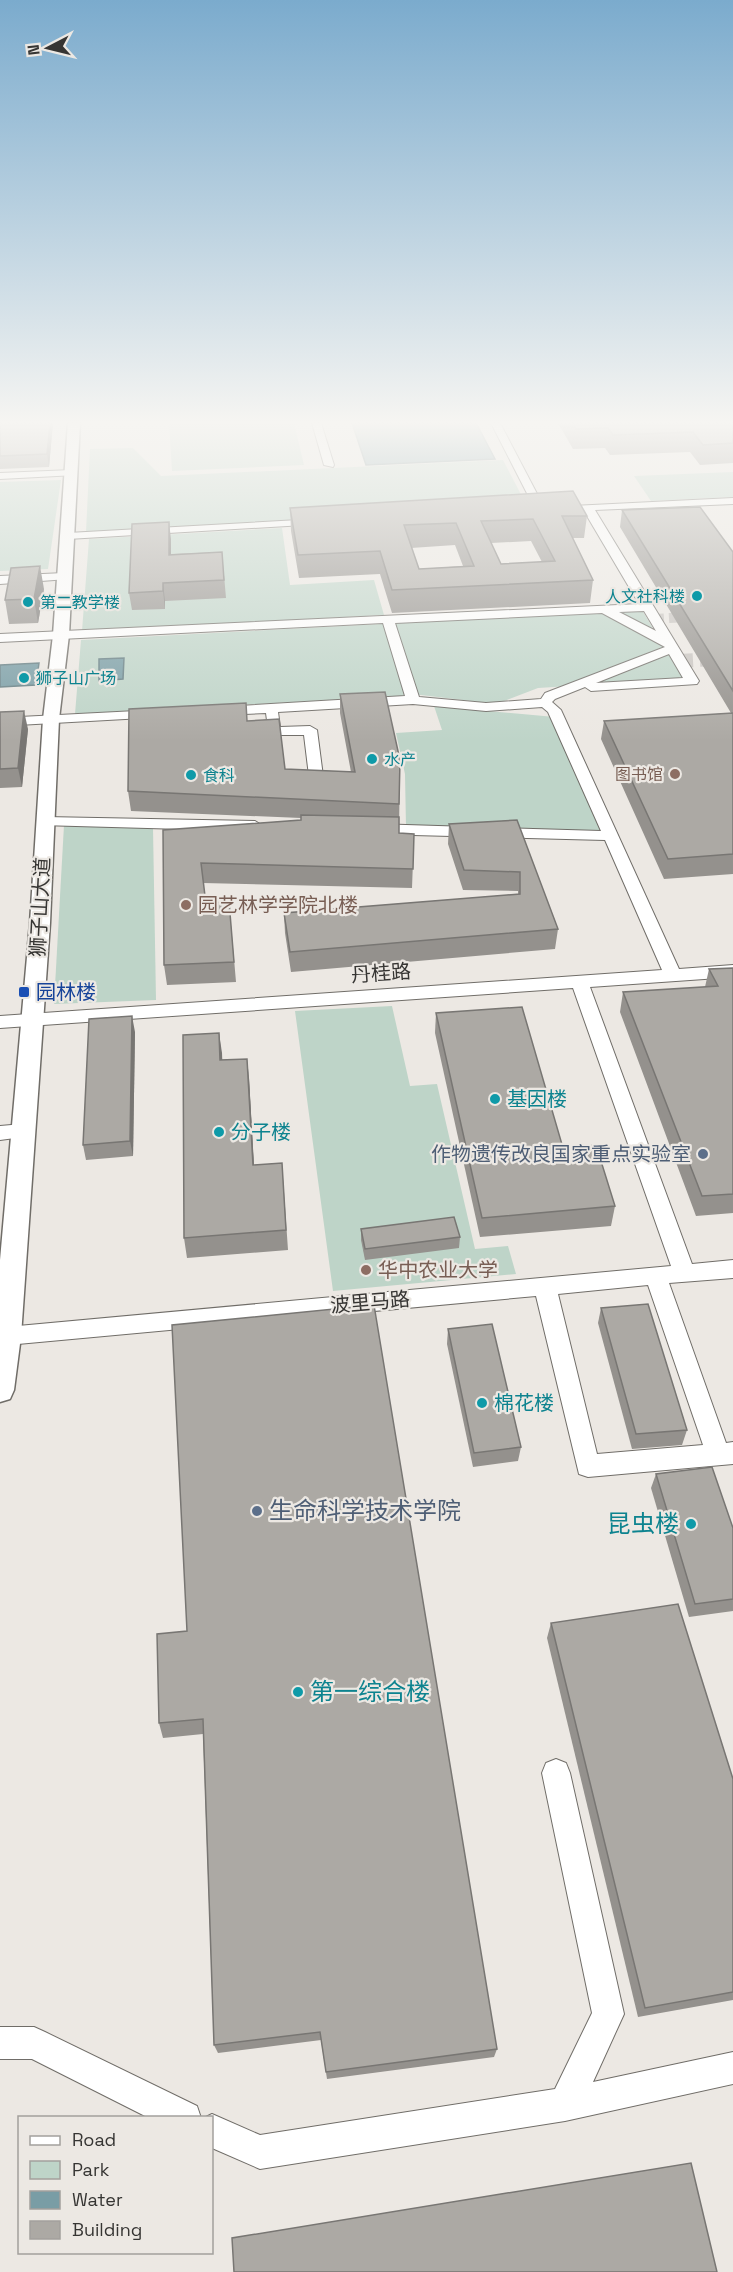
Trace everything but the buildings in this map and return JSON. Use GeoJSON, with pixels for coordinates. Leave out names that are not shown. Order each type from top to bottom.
{"type":"FeatureCollection","features":[{"type":"Feature","properties":{"kind":"street","name":"狮子山大道"},"geometry":{"type":"LineString","coordinates":[[0,1390],[7,1336],[40,923],[51,719],[61,635],[68,529]]}},
{"type":"Feature","properties":{"kind":"street"},"geometry":{"type":"LineString","coordinates":[[68,536],[190,529]]}},
{"type":"Feature","properties":{"kind":"street"},"geometry":{"type":"LineString","coordinates":[[571,689],[692,681],[600,529]]}},
{"type":"Feature","properties":{"kind":"street"},"geometry":{"type":"LineString","coordinates":[[0,580],[64,578]]}},
{"type":"Feature","properties":{"kind":"street"},"geometry":{"type":"LineString","coordinates":[[0,638],[646,607]]}},
{"type":"Feature","properties":{"kind":"street"},"geometry":{"type":"LineString","coordinates":[[605,609],[669,646]]}},
{"type":"Feature","properties":{"kind":"street"},"geometry":{"type":"LineString","coordinates":[[388,619],[413,700]]}},
{"type":"Feature","properties":{"kind":"street"},"geometry":{"type":"LineString","coordinates":[[545,703],[550,696],[669,646]]}},
{"type":"Feature","properties":{"kind":"street"},"geometry":{"type":"LineString","coordinates":[[212,711],[413,700],[486,707],[545,703],[554,710],[673,976]]}},
{"type":"Feature","properties":{"kind":"street"},"geometry":{"type":"LineString","coordinates":[[271,708],[274,732],[310,730],[317,784]]}},
{"type":"Feature","properties":{"kind":"street"},"geometry":{"type":"LineString","coordinates":[[0,722],[166,714]]}},
{"type":"Feature","properties":{"kind":"street"},"geometry":{"type":"LineString","coordinates":[[45,822],[274,826]]}},
{"type":"Feature","properties":{"kind":"street"},"geometry":{"type":"LineString","coordinates":[[358,829],[610,836]]}},
{"type":"Feature","properties":{"kind":"street","name":"丹桂路"},"geometry":{"type":"LineString","coordinates":[[0,1022],[733,971]]}},
{"type":"Feature","properties":{"kind":"street"},"geometry":{"type":"LineString","coordinates":[[580,982],[684,1273]]}},
{"type":"Feature","properties":{"kind":"street"},"geometry":{"type":"LineString","coordinates":[[0,1132],[23,1131]]}},
{"type":"Feature","properties":{"kind":"street","name":"波里马路"},"geometry":{"type":"LineString","coordinates":[[7,1336],[733,1269]]}},
{"type":"Feature","properties":{"kind":"street"},"geometry":{"type":"LineString","coordinates":[[545,1286],[588,1466],[726,1454],[656,1276]]}},
{"type":"Feature","properties":{"kind":"street"},"geometry":{"type":"LineString","coordinates":[[556,1773],[608,2014],[565,2104]]}},
{"type":"Feature","properties":{"kind":"street"},"geometry":{"type":"LineString","coordinates":[[0,2043],[34,2043],[181,2116]]}},
{"type":"Feature","properties":{"kind":"street"},"geometry":{"type":"LineString","coordinates":[[213,2130],[260,2152],[565,2104],[733,2068]]}},
{"type":"Feature","properties":{"kind":"green space"},"geometry":{"type":"Polygon","coordinates":[[[0,529],[54,529],[48,569],[0,571],[0,529]]]}},
{"type":"Feature","properties":{"kind":"green space"},"geometry":{"type":"Polygon","coordinates":[[[86,529],[141,529],[86,532],[86,529]]]}},
{"type":"Feature","properties":{"kind":"green space"},"geometry":{"type":"Polygon","coordinates":[[[282,529],[290,585],[374,580],[384,615],[82,631],[89,539],[282,529]]]}},
{"type":"Feature","properties":{"kind":"green space"},"geometry":{"type":"Polygon","coordinates":[[[642,610],[683,679],[538,688],[496,704],[421,695],[75,714],[81,640],[642,610]]]}},
{"type":"Feature","properties":{"kind":"green space"},"geometry":{"type":"Polygon","coordinates":[[[434,706],[555,717],[602,832],[406,827],[405,774],[396,733],[442,730],[434,706]]]}},
{"type":"Feature","properties":{"kind":"green space"},"geometry":{"type":"Polygon","coordinates":[[[64,825],[153,828],[156,1000],[54,1004],[64,825]]]}},
{"type":"Feature","properties":{"kind":"green space"},"geometry":{"type":"Polygon","coordinates":[[[392,1006],[410,1086],[437,1084],[475,1249],[508,1246],[516,1274],[333,1291],[295,1011],[392,1006]]]}},
{"type":"Feature","properties":{"kind":"water"},"geometry":{"type":"Polygon","coordinates":[[[124,658],[123,679],[99,681],[99,659],[124,658]]]}},
{"type":"Feature","properties":{"kind":"water"},"geometry":{"type":"Polygon","coordinates":[[[39,663],[36,685],[0,687],[0,665],[39,663]]]}},
{"type":"Feature","properties":{"kind":"tunnel"},"geometry":{"type":"LineString","coordinates":[[654,619],[733,614]]}},
{"type":"Feature","properties":{"kind":"tunnel"},"geometry":{"type":"LineString","coordinates":[[679,661],[733,658]]}},
{"type":"Feature","properties":{"kind":"place","name":"人文社科楼"},"geometry":{"type":"Point","coordinates":[697,596]}},
{"type":"Feature","properties":{"kind":"place","name":"第二教学楼"},"geometry":{"type":"Point","coordinates":[28,602]}},
{"type":"Feature","properties":{"kind":"place","name":"狮子山广场"},"geometry":{"type":"Point","coordinates":[24,678]}},
{"type":"Feature","properties":{"kind":"place","name":"水产"},"geometry":{"type":"Point","coordinates":[372,759]}},
{"type":"Feature","properties":{"kind":"place","name":"图书馆"},"geometry":{"type":"Point","coordinates":[675,774]}},
{"type":"Feature","properties":{"kind":"place","name":"食科"},"geometry":{"type":"Point","coordinates":[191,775]}},
{"type":"Feature","properties":{"kind":"place","name":"园艺林学学院北楼"},"geometry":{"type":"Point","coordinates":[186,905]}},
{"type":"Feature","properties":{"kind":"place","name":"园林楼"},"geometry":{"type":"Point","coordinates":[24,992]}},
{"type":"Feature","properties":{"kind":"place","name":"基因楼"},"geometry":{"type":"Point","coordinates":[495,1099]}},
{"type":"Feature","properties":{"kind":"place","name":"分子楼"},"geometry":{"type":"Point","coordinates":[219,1132]}},
{"type":"Feature","properties":{"kind":"place","name":"作物遗传改良国家重点实验室"},"geometry":{"type":"Point","coordinates":[703,1154]}},
{"type":"Feature","properties":{"kind":"place","name":"华中农业大学"},"geometry":{"type":"Point","coordinates":[366,1270]}},
{"type":"Feature","properties":{"kind":"place","name":"棉花楼"},"geometry":{"type":"Point","coordinates":[482,1403]}},
{"type":"Feature","properties":{"kind":"place","name":"生命科学技术学院"},"geometry":{"type":"Point","coordinates":[257,1511]}},
{"type":"Feature","properties":{"kind":"place","name":"昆虫楼"},"geometry":{"type":"Point","coordinates":[691,1524]}},
{"type":"Feature","properties":{"kind":"place","name":"第一综合楼"},"geometry":{"type":"Point","coordinates":[298,1692]}}]}
